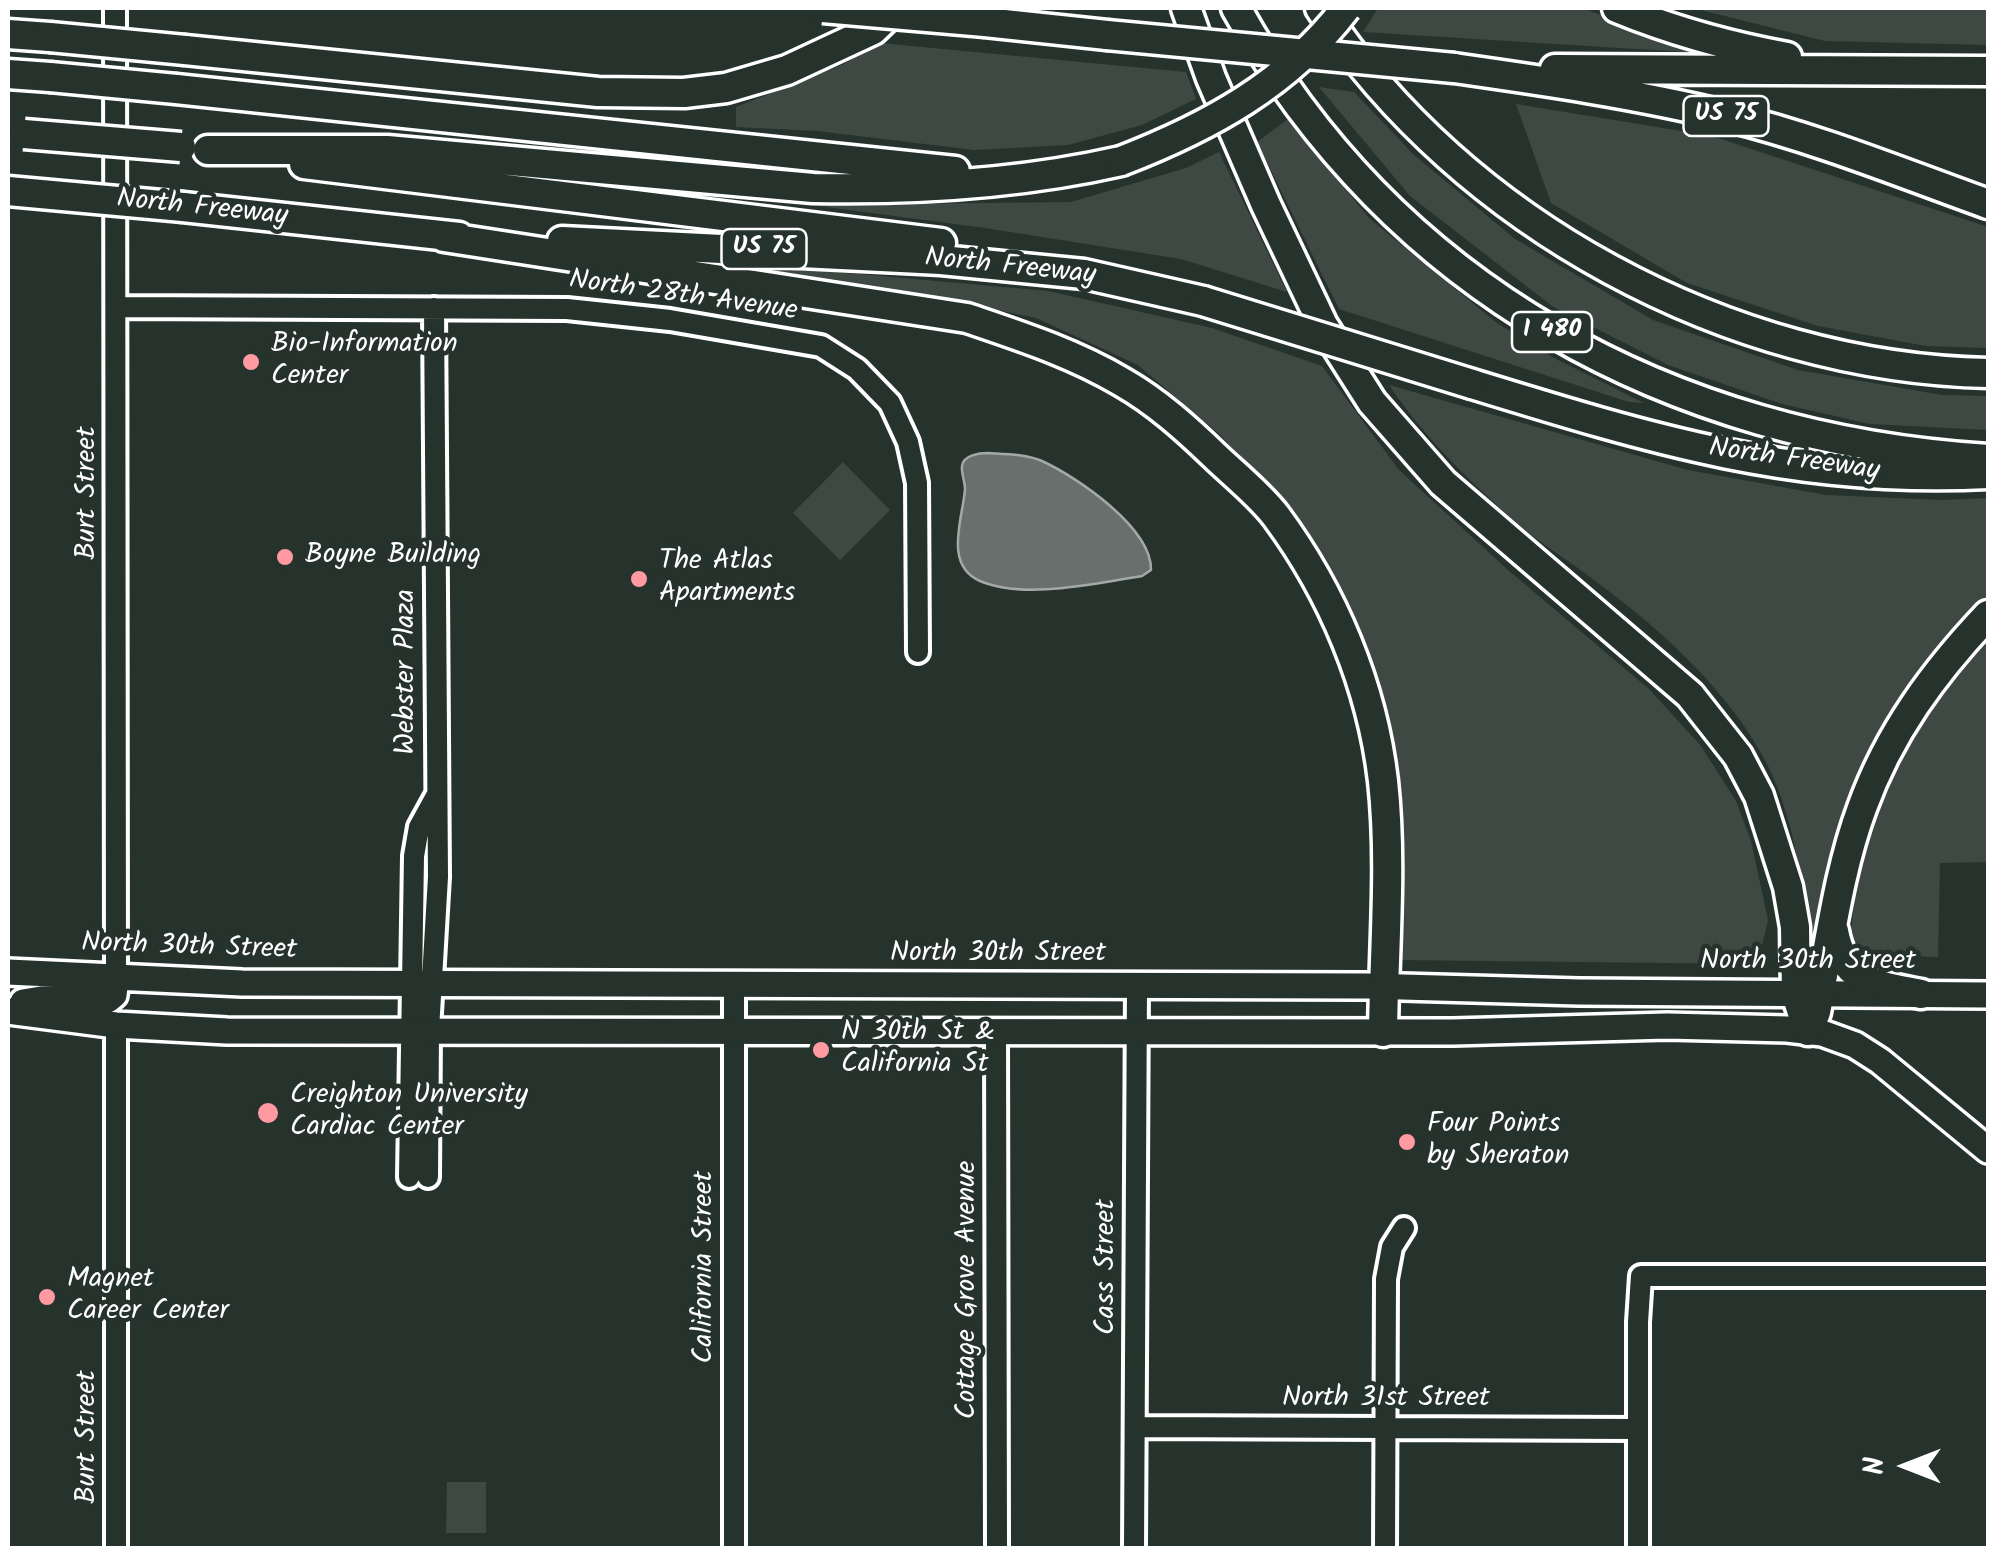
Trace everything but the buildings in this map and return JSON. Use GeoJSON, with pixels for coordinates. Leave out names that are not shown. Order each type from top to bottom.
{"type":"FeatureCollection","features":[{"type":"Feature","properties":{"kind":"highway","name":"US 75"},"geometry":{"type":"LineString","coordinates":[[823,8],[1454,68],[1590,88],[1728,117],[1823,144],[1988,204]]}},
{"type":"Feature","properties":{"kind":"highway"},"geometry":{"type":"LineString","coordinates":[[8,34],[598,92],[684,93],[726,88],[787,70],[873,30],[896,8]]}},
{"type":"Feature","properties":{"kind":"highway"},"geometry":{"type":"LineString","coordinates":[[1186,8],[1211,78],[1282,239],[1336,350],[1372,402],[1454,494],[1690,695],[1738,756],[1759,796],[1788,887],[1808,994],[1808,1030]]}},
{"type":"Feature","properties":{"kind":"highway","name":"I 480"},"geometry":{"type":"LineString","coordinates":[[1236,8],[1295,99],[1360,178],[1440,252],[1540,325],[1656,385],[1775,426],[1880,447],[1988,459]]}},
{"type":"Feature","properties":{"kind":"highway"},"geometry":{"type":"LineString","coordinates":[[1320,8],[1394,100],[1464,167],[1536,223],[1606,266],[1696,310],[1795,344],[1888,364],[1988,374]]}},
{"type":"Feature","properties":{"kind":"highway"},"geometry":{"type":"LineString","coordinates":[[195,148],[387,150],[813,188],[946,186],[1047,174],[1121,161],[1178,139],[1234,109],[1270,85],[1320,39],[1346,8]]}},
{"type":"Feature","properties":{"kind":"highway"},"geometry":{"type":"LineString","coordinates":[[1617,8],[1734,48],[1872,68]]}},
{"type":"Feature","properties":{"kind":"highway"},"geometry":{"type":"LineString","coordinates":[[1454,68],[1988,71]]}},
{"type":"Feature","properties":{"kind":"highway"},"geometry":{"type":"LineString","coordinates":[[8,74],[884,165],[1047,174]]}},
{"type":"Feature","properties":{"kind":"highway"},"geometry":{"type":"LineString","coordinates":[[16,133],[195,148],[392,177],[962,246],[1084,274]]}},
{"type":"Feature","properties":{"kind":"highway","name":"North Freeway"},"geometry":{"type":"LineString","coordinates":[[8,190],[444,237],[732,247],[1084,274],[1203,301],[1628,432],[1749,460],[1879,476],[1988,474]]}},
{"type":"Feature","properties":{"kind":"highway"},"geometry":{"type":"LineString","coordinates":[[444,237],[967,318],[1048,346],[1121,381],[1159,407],[1274,514],[1344,632],[1370,710],[1383,780],[1383,1032]]}},
{"type":"Feature","properties":{"kind":"highway"},"geometry":{"type":"LineString","coordinates":[[1808,994],[1833,924],[1862,808],[1883,759],[1917,698],[1988,615]]}},
{"type":"Feature","properties":{"kind":"highway"},"geometry":{"type":"LineString","coordinates":[[1833,924],[1842,958],[1864,980],[1921,994]]}},
{"type":"Feature","properties":{"kind":"main road","name":"North 30th Street"},"geometry":{"type":"LineString","coordinates":[[8,972],[242,983],[1383,986],[1988,995]]}},
{"type":"Feature","properties":{"kind":"main road"},"geometry":{"type":"LineString","coordinates":[[8,1008],[41,999],[108,1000],[114,995],[116,979]]}},
{"type":"Feature","properties":{"kind":"main road"},"geometry":{"type":"LineString","coordinates":[[8,1008],[116,1026],[228,1031],[1383,1032],[1667,1026],[1808,1030],[1836,1037],[1880,1061],[1988,1150]]}},
{"type":"Feature","properties":{"kind":"street","name":"Burt Street"},"geometry":{"type":"LineString","coordinates":[[115,8],[116,979]]}},
{"type":"Feature","properties":{"kind":"street","name":"North 28th Avenue"},"geometry":{"type":"LineString","coordinates":[[118,307],[540,308],[670,320],[821,346],[858,369],[890,403],[908,442],[918,483],[918,652]]}},
{"type":"Feature","properties":{"kind":"street","name":"Webster Plaza"},"geometry":{"type":"LineString","coordinates":[[419,1177],[421,983],[438,878],[434,308]]}},
{"type":"Feature","properties":{"kind":"street","name":"California Street"},"geometry":{"type":"LineString","coordinates":[[734,985],[734,1548]]}},
{"type":"Feature","properties":{"kind":"street","name":"Cass Street"},"geometry":{"type":"LineString","coordinates":[[1134,1548],[1137,985]]}},
{"type":"Feature","properties":{"kind":"street","name":"Burt Street"},"geometry":{"type":"LineString","coordinates":[[116,1026],[116,1548]]}},
{"type":"Feature","properties":{"kind":"street","name":"Cottage Grove Avenue"},"geometry":{"type":"LineString","coordinates":[[996,1032],[997,1548]]}},
{"type":"Feature","properties":{"kind":"street"},"geometry":{"type":"LineString","coordinates":[[1385,1548],[1387,1268],[1392,1247],[1404,1228]]}},
{"type":"Feature","properties":{"kind":"street"},"geometry":{"type":"LineString","coordinates":[[1638,1548],[1638,1322],[1642,1276],[1988,1276]]}},
{"type":"Feature","properties":{"kind":"street","name":"North 31st Street"},"geometry":{"type":"LineString","coordinates":[[1135,1427],[1637,1429]]}},
{"type":"Feature","properties":{"kind":"shaded area"},"geometry":{"type":"Polygon","coordinates":[[[1378,8],[1582,8],[1700,53],[1363,32],[1378,8]]]}},
{"type":"Feature","properties":{"kind":"shaded area"},"geometry":{"type":"Polygon","coordinates":[[[1693,8],[1988,8],[1988,45],[1825,41],[1693,8]]]}},
{"type":"Feature","properties":{"kind":"shaded area"},"geometry":{"type":"Polygon","coordinates":[[[880,43],[1186,72],[1196,99],[1142,125],[1068,145],[974,150],[817,131],[736,127],[736,107],[842,65],[880,43]]]}},
{"type":"Feature","properties":{"kind":"shaded area"},"geometry":{"type":"Polygon","coordinates":[[[1319,87],[1354,92],[1414,155],[1515,239],[1653,320],[1798,370],[1942,395],[1988,396],[1988,430],[1870,424],[1782,404],[1668,365],[1552,306],[1410,196],[1319,87]]]}},
{"type":"Feature","properties":{"kind":"shaded area"},"geometry":{"type":"Polygon","coordinates":[[[1516,104],[1712,136],[1988,227],[1988,348],[1926,346],[1818,326],[1687,283],[1551,203],[1516,104]]]}},
{"type":"Feature","properties":{"kind":"shaded area"},"geometry":{"type":"Polygon","coordinates":[[[1288,119],[1370,219],[1497,323],[1556,359],[1644,403],[1629,402],[1339,309],[1257,142],[1288,119]]]}},
{"type":"Feature","properties":{"kind":"shaded area"},"geometry":{"type":"Polygon","coordinates":[[[1219,152],[1287,292],[1181,259],[811,205],[1071,202],[1186,168],[1219,152]]]}},
{"type":"Feature","properties":{"kind":"shaded area"},"geometry":{"type":"Polygon","coordinates":[[[736,263],[1048,291],[1212,328],[1322,366],[1399,470],[1508,570],[1649,689],[1701,746],[1736,801],[1751,841],[1768,920],[1758,964],[1397,960],[1390,755],[1349,612],[1283,505],[1219,434],[1138,365],[1036,318],[930,296],[737,275],[736,263]]]}},
{"type":"Feature","properties":{"kind":"shaded area"},"geometry":{"type":"Polygon","coordinates":[[[1389,385],[1688,470],[1826,495],[1988,498],[1988,598],[1948,641],[1904,703],[1848,805],[1825,889],[1819,937],[1810,936],[1795,849],[1777,786],[1735,713],[1694,665],[1647,622],[1487,496],[1435,443],[1389,385]]]}},
{"type":"Feature","properties":{"kind":"shaded area"},"geometry":{"type":"Polygon","coordinates":[[[988,453],[1036,459],[1092,491],[1139,538],[1151,570],[1142,576],[1038,590],[998,587],[969,574],[958,553],[965,489],[962,466],[969,457],[988,453]]]}},
{"type":"Feature","properties":{"kind":"shaded area"},"geometry":{"type":"Polygon","coordinates":[[[843,462],[890,510],[840,560],[793,513],[843,462]]]}},
{"type":"Feature","properties":{"kind":"shaded area"},"geometry":{"type":"Polygon","coordinates":[[[1988,640],[1988,862],[1940,863],[1938,957],[1870,954],[1850,939],[1858,875],[1872,825],[1912,739],[1948,686],[1988,640]]]}},
{"type":"Feature","properties":{"kind":"shaded area"},"geometry":{"type":"Polygon","coordinates":[[[447,1482],[486,1482],[486,1533],[446,1533],[447,1482]]]}},
{"type":"Feature","properties":{"kind":"place","name":"Bio-Information Center"},"geometry":{"type":"Point","coordinates":[251,362]}},
{"type":"Feature","properties":{"kind":"place","name":"Boyne Building"},"geometry":{"type":"Point","coordinates":[285,557]}},
{"type":"Feature","properties":{"kind":"place","name":"The Atlas Apartments"},"geometry":{"type":"Point","coordinates":[639,579]}},
{"type":"Feature","properties":{"kind":"place","name":"N 30th St & California St"},"geometry":{"type":"Point","coordinates":[821,1050]}},
{"type":"Feature","properties":{"kind":"place","name":"Creighton University Cardiac Center"},"geometry":{"type":"Point","coordinates":[268,1113]}},
{"type":"Feature","properties":{"kind":"place","name":"Four Points by Sheraton"},"geometry":{"type":"Point","coordinates":[1407,1142]}},
{"type":"Feature","properties":{"kind":"place","name":"Magnet Career Center"},"geometry":{"type":"Point","coordinates":[47,1297]}}]}
